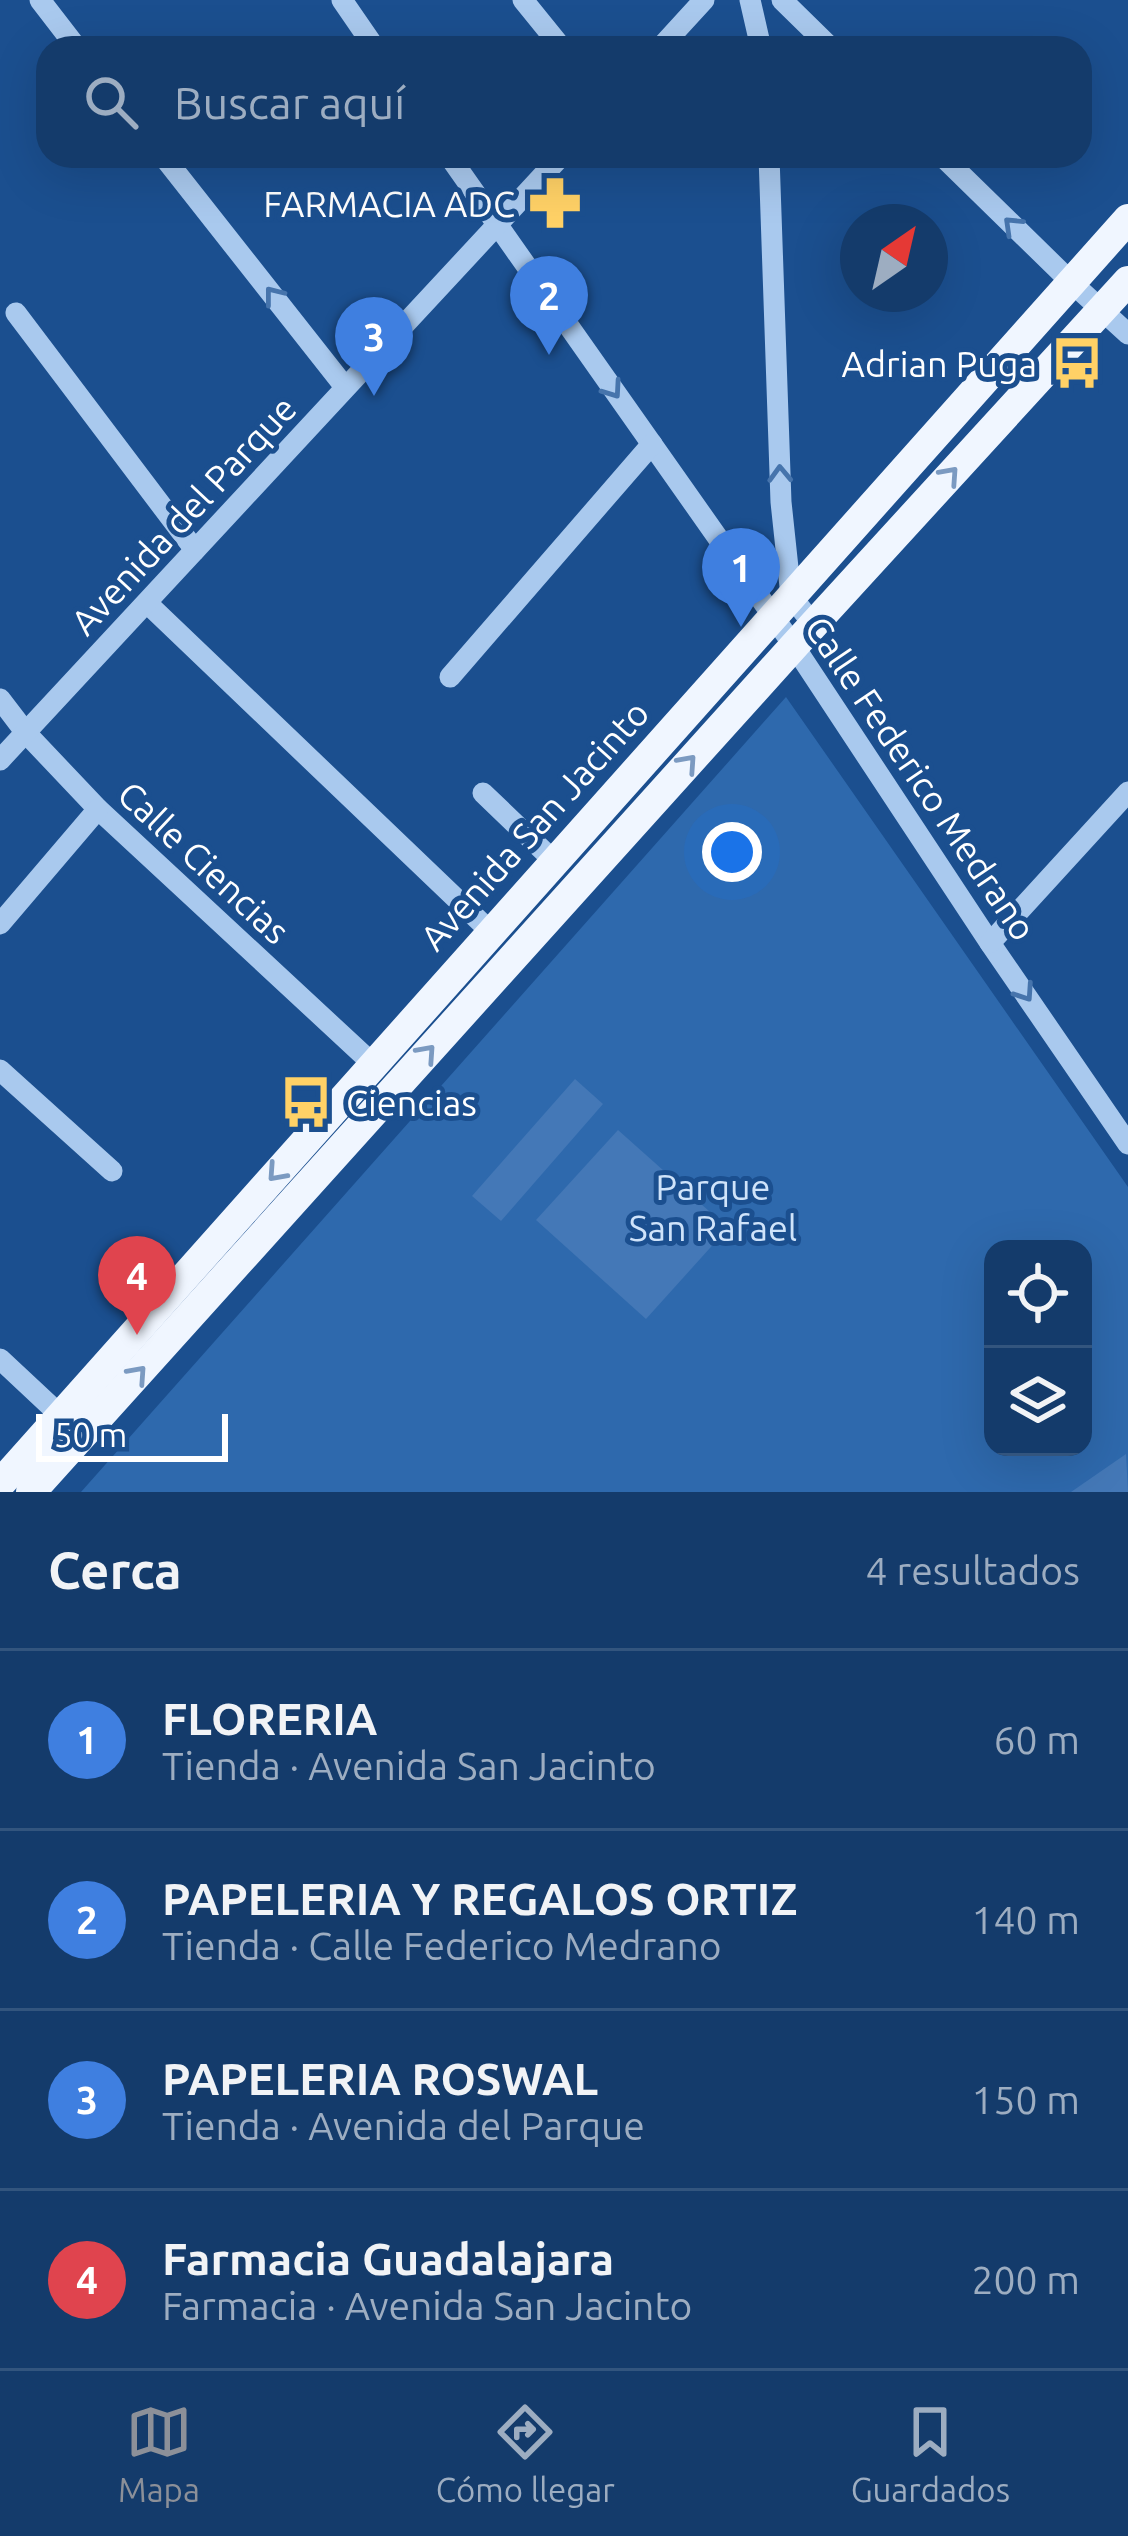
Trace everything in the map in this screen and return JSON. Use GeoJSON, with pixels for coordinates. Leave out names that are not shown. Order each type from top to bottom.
{"type":"FeatureCollection","features":[{"type":"Feature","properties":{"kind":"main road","name":"Avenida San Jacinto"},"geometry":{"type":"LineString","coordinates":[[0,1484],[1128,219]]}},
{"type":"Feature","properties":{"kind":"main road","name":"Avenida San Jacinto"},"geometry":{"type":"LineString","coordinates":[[32,1492],[1128,281]]}},
{"type":"Feature","properties":{"kind":"street"},"geometry":{"type":"LineString","coordinates":[[40,0],[68,36]]}},
{"type":"Feature","properties":{"kind":"street"},"geometry":{"type":"LineString","coordinates":[[342,0],[367,36]]}},
{"type":"Feature","properties":{"kind":"street"},"geometry":{"type":"LineString","coordinates":[[523,0],[552,36]]}},
{"type":"Feature","properties":{"kind":"street"},"geometry":{"type":"LineString","coordinates":[[671,36],[704,0]]}},
{"type":"Feature","properties":{"kind":"street"},"geometry":{"type":"LineString","coordinates":[[750,0],[758,36]]}},
{"type":"Feature","properties":{"kind":"street"},"geometry":{"type":"LineString","coordinates":[[782,0],[820,36]]}},
{"type":"Feature","properties":{"kind":"street"},"geometry":{"type":"LineString","coordinates":[[172,168],[345,387]]}},
{"type":"Feature","properties":{"kind":"street","name":"Calle Federico Medrano"},"geometry":{"type":"LineString","coordinates":[[457,168],[652,444],[804,635],[990,943],[1128,1144]]}},
{"type":"Feature","properties":{"kind":"street","name":"Avenida del Parque"},"geometry":{"type":"LineString","coordinates":[[0,760],[550,168]]}},
{"type":"Feature","properties":{"kind":"street"},"geometry":{"type":"LineString","coordinates":[[769,168],[782,606]]}},
{"type":"Feature","properties":{"kind":"street"},"geometry":{"type":"LineString","coordinates":[[954,168],[1128,334]]}},
{"type":"Feature","properties":{"kind":"street"},"geometry":{"type":"LineString","coordinates":[[16,313],[195,550]]}},
{"type":"Feature","properties":{"kind":"street"},"geometry":{"type":"LineString","coordinates":[[450,676],[652,444]]}},
{"type":"Feature","properties":{"kind":"street"},"geometry":{"type":"LineString","coordinates":[[147,603],[491,932]]}},
{"type":"Feature","properties":{"kind":"street","name":"Calle Ciencias"},"geometry":{"type":"LineString","coordinates":[[0,699],[98,808],[373,1064]]}},
{"type":"Feature","properties":{"kind":"street"},"geometry":{"type":"LineString","coordinates":[[990,943],[1128,792]]}},
{"type":"Feature","properties":{"kind":"street"},"geometry":{"type":"LineString","coordinates":[[484,794],[554,861]]}},
{"type":"Feature","properties":{"kind":"street"},"geometry":{"type":"LineString","coordinates":[[0,924],[98,808]]}},
{"type":"Feature","properties":{"kind":"street"},"geometry":{"type":"LineString","coordinates":[[0,1070],[112,1171]]}},
{"type":"Feature","properties":{"kind":"street"},"geometry":{"type":"LineString","coordinates":[[0,1359],[59,1415]]}},
{"type":"Feature","properties":{"kind":"green space","name":"Parque San Rafael"},"geometry":{"type":"Polygon","coordinates":[[[786,697],[1128,1187],[1128,1492],[81,1492],[786,697]]]}},
{"type":"Feature","properties":{"kind":"building"},"geometry":{"type":"Polygon","coordinates":[[[575,1079],[603,1104],[501,1221],[472,1196],[575,1079]]]}},
{"type":"Feature","properties":{"kind":"building"},"geometry":{"type":"Polygon","coordinates":[[[618,1130],[728,1228],[646,1319],[536,1220],[618,1130]]]}},
{"type":"Feature","properties":{"kind":"building"},"geometry":{"type":"Polygon","coordinates":[[[1126,1454],[1128,1492],[1071,1492],[1126,1454]]]}},
{"type":"Feature","properties":{"kind":"place","name":"FARMACIA ADC"},"geometry":{"type":"Point","coordinates":[555,203]}},
{"type":"Feature","properties":{"kind":"place","name":"PAPELERIA Y REGALOS ORTIZ"},"geometry":{"type":"Point","coordinates":[549,355]}},
{"type":"Feature","properties":{"kind":"place","name":"Adrian Puga"},"geometry":{"type":"Point","coordinates":[1077,363]}},
{"type":"Feature","properties":{"kind":"place","name":"PAPELERIA ROSWAL"},"geometry":{"type":"Point","coordinates":[374,396]}},
{"type":"Feature","properties":{"kind":"place","name":"FLORERIA"},"geometry":{"type":"Point","coordinates":[741,627]}},
{"type":"Feature","properties":{"kind":"place","name":"Ciencias"},"geometry":{"type":"Point","coordinates":[306,1102]}},
{"type":"Feature","properties":{"kind":"place","name":"Farmacia Guadalajara"},"geometry":{"type":"Point","coordinates":[137,1335]}}]}
